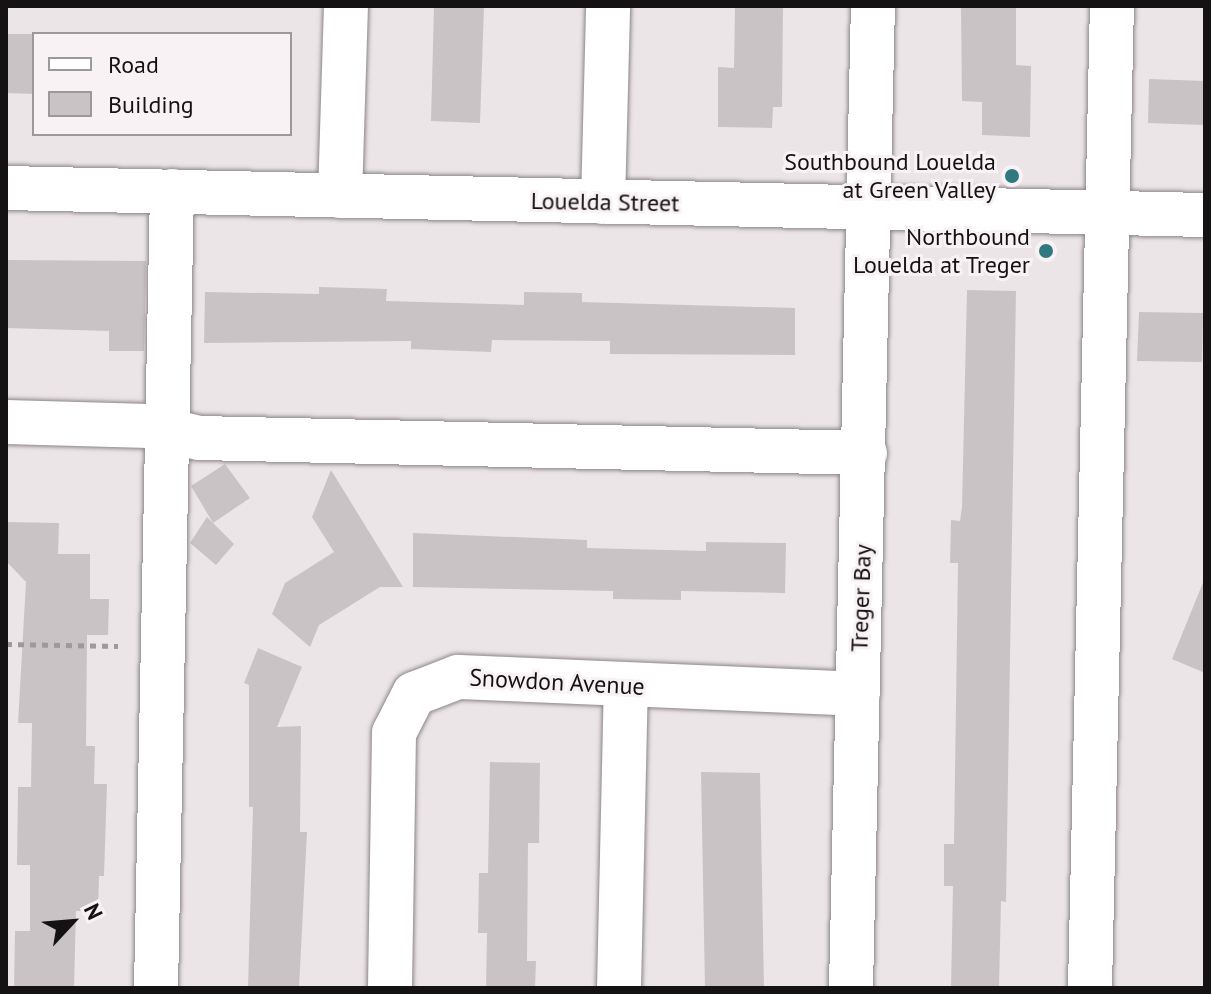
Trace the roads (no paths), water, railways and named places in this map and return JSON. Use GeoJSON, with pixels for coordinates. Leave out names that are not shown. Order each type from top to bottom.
{"type":"FeatureCollection","features":[{"type":"Feature","properties":{"kind":"street"},"geometry":{"type":"LineString","coordinates":[[340,196],[346,6]]}},
{"type":"Feature","properties":{"kind":"street"},"geometry":{"type":"LineString","coordinates":[[603,202],[608,6]]}},
{"type":"Feature","properties":{"kind":"street","name":"Treger Bay"},"geometry":{"type":"LineString","coordinates":[[851,988],[873,6]]}},
{"type":"Feature","properties":{"kind":"street"},"geometry":{"type":"LineString","coordinates":[[1090,988],[1112,6]]}},
{"type":"Feature","properties":{"kind":"street","name":"Louelda Street"},"geometry":{"type":"LineString","coordinates":[[6,188],[1205,215]]}},
{"type":"Feature","properties":{"kind":"street"},"geometry":{"type":"LineString","coordinates":[[156,988],[171,430],[172,191]]}},
{"type":"Feature","properties":{"kind":"street"},"geometry":{"type":"LineString","coordinates":[[6,422],[171,430],[199,438],[865,453]]}},
{"type":"Feature","properties":{"kind":"street","name":"Snowdon Avenue"},"geometry":{"type":"LineString","coordinates":[[390,988],[394,733],[414,694],[458,677],[626,687],[858,694]]}},
{"type":"Feature","properties":{"kind":"street"},"geometry":{"type":"LineString","coordinates":[[619,988],[626,687]]}},
{"type":"Feature","properties":{"kind":"place","name":"Southbound Louelda at Green Valley"},"geometry":{"type":"Point","coordinates":[1012,176]}},
{"type":"Feature","properties":{"kind":"place","name":"Northbound Louelda at Treger"},"geometry":{"type":"Point","coordinates":[1046,251]}}]}
